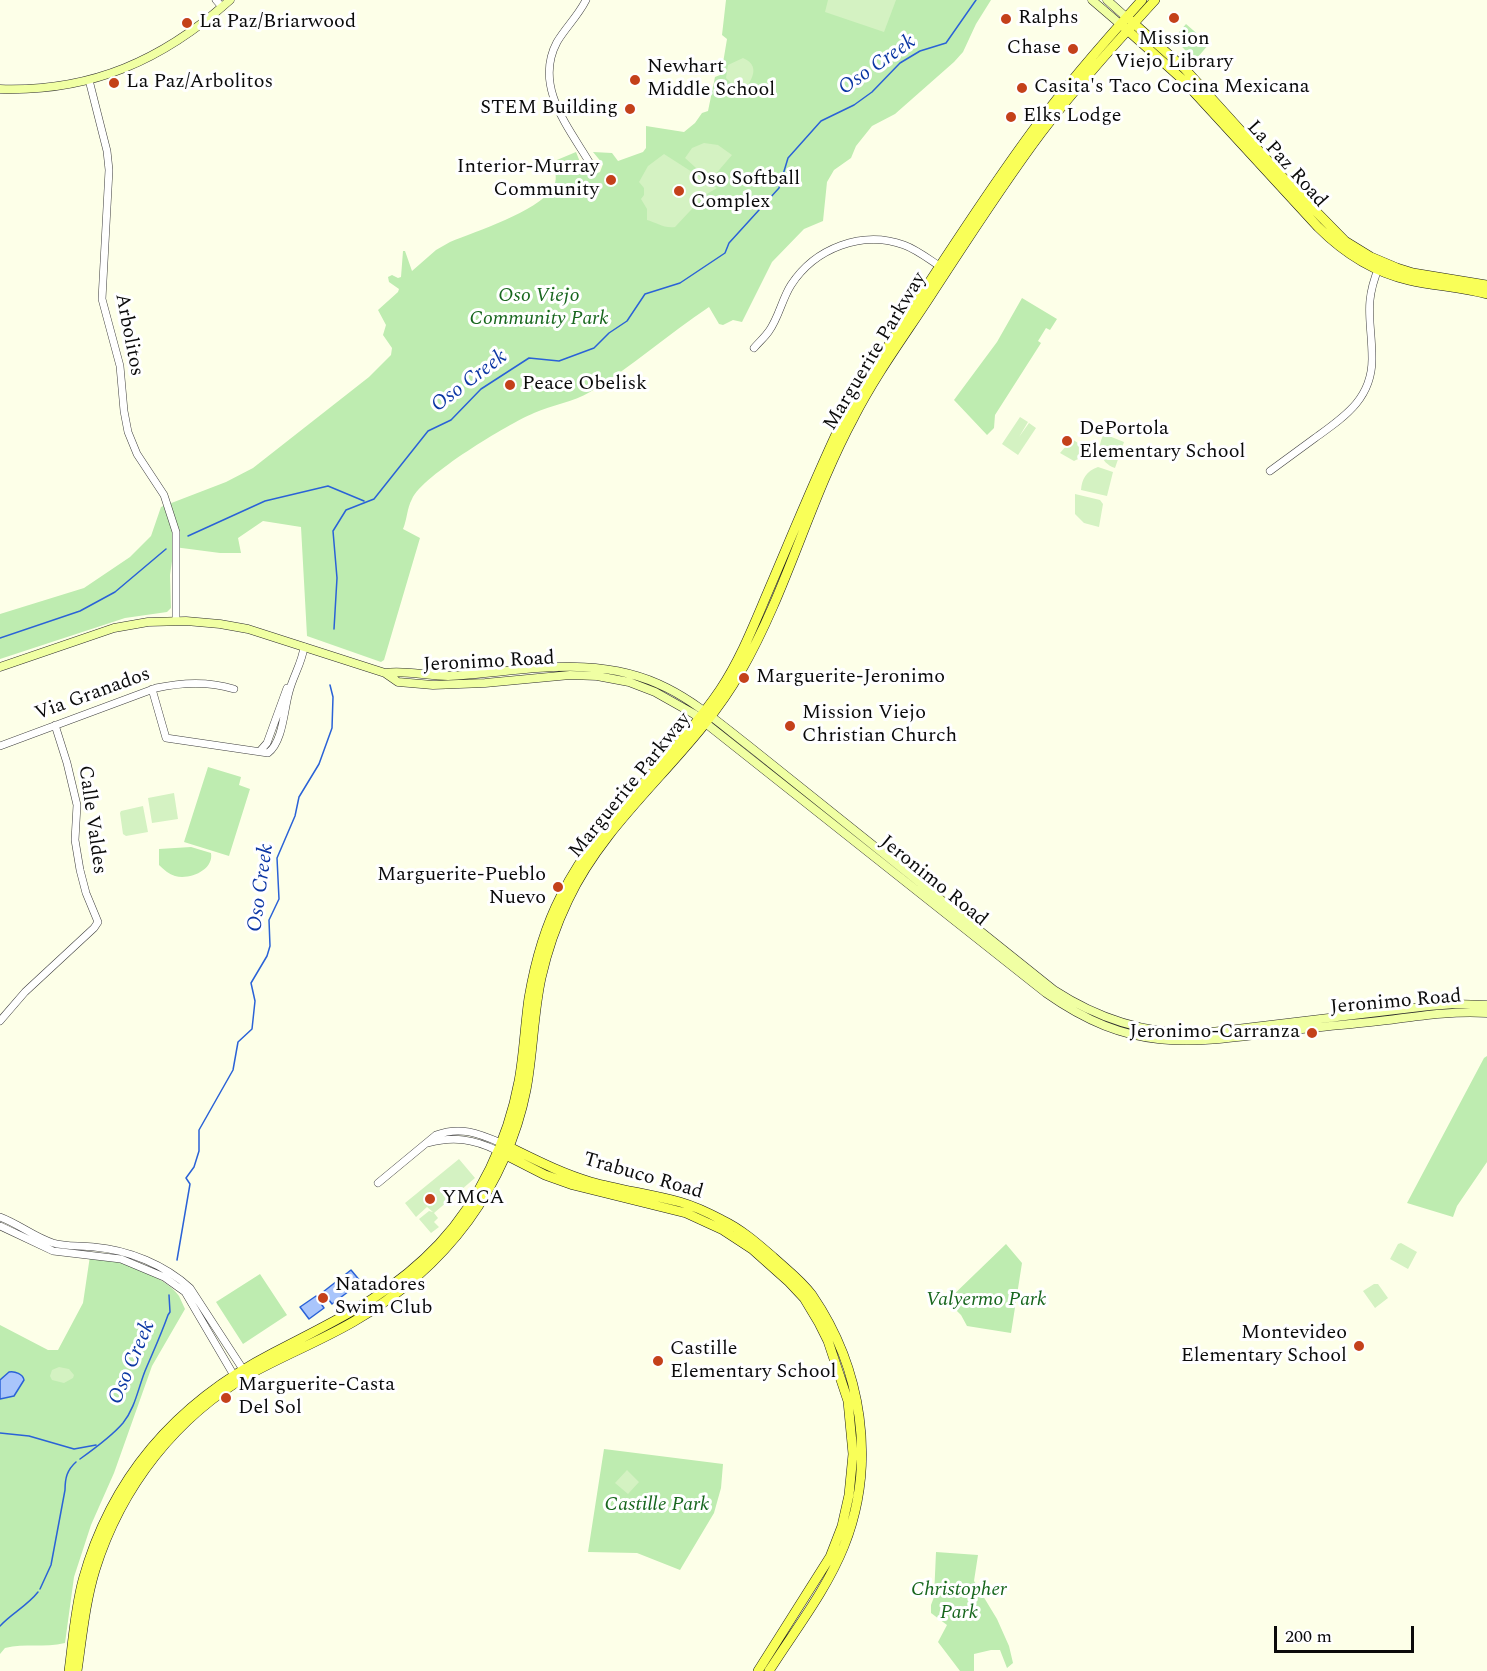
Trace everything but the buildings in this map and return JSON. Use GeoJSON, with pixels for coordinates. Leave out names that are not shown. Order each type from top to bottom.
{"type":"FeatureCollection","features":[{"type":"Feature","properties":{"kind":"main road"},"geometry":{"type":"LineString","coordinates":[[0,89],[43,88],[89,80],[132,66],[159,53],[193,31],[230,0]]}},
{"type":"Feature","properties":{"kind":"main road","name":"La Paz Road"},"geometry":{"type":"LineString","coordinates":[[1092,0],[1127,24]]}},
{"type":"Feature","properties":{"kind":"main road","name":"La Paz Road"},"geometry":{"type":"LineString","coordinates":[[1107,0],[1328,237],[1352,256],[1410,280],[1487,294]]}},
{"type":"Feature","properties":{"kind":"main road","name":"Marguerite Parkway"},"geometry":{"type":"LineString","coordinates":[[1127,24],[1142,0]]}},
{"type":"Feature","properties":{"kind":"main road","name":"Marguerite Parkway"},"geometry":{"type":"LineString","coordinates":[[69,1671],[82,1584],[100,1531],[111,1507],[140,1461],[170,1426],[204,1395],[342,1318],[399,1282],[435,1248],[456,1223],[482,1183],[503,1149],[525,1096],[538,972],[563,910],[589,863],[706,718],[742,653],[840,426],[857,394],[943,269],[1037,124],[1127,24],[1155,0]]}},
{"type":"Feature","properties":{"kind":"main road","name":"La Paz Road"},"geometry":{"type":"LineString","coordinates":[[1380,266],[1487,285]]}},
{"type":"Feature","properties":{"kind":"main road","name":"Jeronimo Road"},"geometry":{"type":"LineString","coordinates":[[0,667],[114,628],[131,624],[176,621],[220,624],[248,629],[385,673],[398,682],[433,685],[485,684],[570,675],[597,676],[629,682],[656,692],[706,718],[943,900],[1054,990],[1077,1005],[1108,1019],[1139,1029],[1203,1034],[1429,1006],[1466,1003],[1487,1005]]}},
{"type":"Feature","properties":{"kind":"main road","name":"Jeronimo Road"},"geometry":{"type":"LineString","coordinates":[[706,718],[1046,993],[1066,1008],[1106,1027],[1152,1039],[1202,1042],[1444,1013],[1487,1013]]}},
{"type":"Feature","properties":{"kind":"main road","name":"Trabuco Road"},"geometry":{"type":"LineString","coordinates":[[503,1149],[555,1179],[682,1203],[723,1220],[749,1236],[795,1277],[811,1294],[834,1334],[848,1367],[858,1406],[862,1450],[859,1484],[848,1534],[832,1573],[769,1671]]}},
{"type":"Feature","properties":{"kind":"main road","name":"Trabuco Road"},"geometry":{"type":"LineString","coordinates":[[591,1186],[686,1213],[723,1230],[752,1249],[804,1298],[828,1341],[842,1379],[848,1401],[853,1454],[849,1495],[842,1526],[830,1557],[814,1585],[758,1671]]}},
{"type":"Feature","properties":{"kind":"main road","name":"Marguerite Parkway"},"geometry":{"type":"LineString","coordinates":[[77,1671],[84,1619],[94,1572],[105,1541],[126,1497],[162,1446],[236,1378]]}},
{"type":"Feature","properties":{"kind":"street"},"geometry":{"type":"LineString","coordinates":[[216,0],[222,8]]}},
{"type":"Feature","properties":{"kind":"street"},"geometry":{"type":"LineString","coordinates":[[585,0],[555,47],[550,61],[549,78],[555,105],[591,165]]}},
{"type":"Feature","properties":{"kind":"street","name":"Arbolitos"},"geometry":{"type":"LineString","coordinates":[[89,80],[109,170],[102,299],[120,366],[128,432],[135,450],[164,495],[176,532],[176,621]]}},
{"type":"Feature","properties":{"kind":"street"},"geometry":{"type":"LineString","coordinates":[[754,348],[769,332],[790,287],[800,273],[811,261],[841,245],[875,239],[894,242],[907,246],[943,269]]}},
{"type":"Feature","properties":{"kind":"street"},"geometry":{"type":"LineString","coordinates":[[1270,471],[1349,413],[1361,398],[1370,378],[1372,359],[1369,300],[1380,266]]}},
{"type":"Feature","properties":{"kind":"street"},"geometry":{"type":"LineString","coordinates":[[260,751],[267,743],[303,647]]}},
{"type":"Feature","properties":{"kind":"street"},"geometry":{"type":"LineString","coordinates":[[152,689],[166,738],[268,753],[272,750],[287,709],[289,692],[303,657],[303,647]]}},
{"type":"Feature","properties":{"kind":"street","name":"Via Granados"},"geometry":{"type":"LineString","coordinates":[[0,746],[152,689],[186,683],[215,684],[234,689]]}},
{"type":"Feature","properties":{"kind":"street","name":"Calle Valdes"},"geometry":{"type":"LineString","coordinates":[[0,1021],[14,1003],[98,922],[86,893],[80,870],[75,840],[77,805],[68,763],[55,725]]}},
{"type":"Feature","properties":{"kind":"street"},"geometry":{"type":"LineString","coordinates":[[272,728],[280,730]]}},
{"type":"Feature","properties":{"kind":"street"},"geometry":{"type":"LineString","coordinates":[[378,1183],[436,1135],[459,1129],[479,1133],[503,1149]]}},
{"type":"Feature","properties":{"kind":"street"},"geometry":{"type":"LineString","coordinates":[[0,1217],[12,1221],[44,1240],[121,1259],[164,1277],[185,1292],[236,1378]]}},
{"type":"Feature","properties":{"kind":"street"},"geometry":{"type":"LineString","coordinates":[[0,1226],[42,1247],[64,1253],[121,1251],[163,1268],[178,1277],[194,1294],[245,1373]]}},
{"type":"Feature","properties":{"kind":"green space","name":"Oso Viejo Community Park"},"geometry":{"type":"Polygon","coordinates":[[[726,0],[991,0],[976,24],[963,52],[954,62],[895,114],[872,126],[856,146],[851,158],[834,170],[827,182],[823,221],[804,229],[772,262],[742,322],[733,320],[723,325],[719,324],[709,307],[605,382],[583,395],[534,413],[506,428],[467,451],[419,489],[410,503],[403,529],[420,538],[384,660],[381,662],[307,636],[301,527],[263,521],[238,538],[241,553],[220,553],[174,547],[170,575],[171,608],[167,612],[125,618],[0,659],[0,614],[84,588],[130,557],[151,536],[161,507],[226,482],[253,468],[369,377],[391,355],[392,348],[383,335],[386,325],[378,310],[398,292],[399,289],[389,282],[388,277],[392,275],[401,277],[403,251],[405,251],[412,271],[436,250],[450,242],[520,213],[544,197],[552,189],[556,179],[552,162],[576,152],[584,172],[593,175],[600,172],[603,164],[593,152],[612,153],[618,161],[643,152],[646,148],[646,126],[684,132],[695,123],[702,113],[708,111],[715,77],[720,75],[722,69],[727,39],[722,35],[726,0]]]}},
{"type":"Feature","properties":{"kind":"green space"},"geometry":{"type":"Polygon","coordinates":[[[828,0],[896,0],[884,32],[825,12],[828,0]]]}},
{"type":"Feature","properties":{"kind":"green space"},"geometry":{"type":"Polygon","coordinates":[[[1186,24],[1209,44],[1197,58],[1185,50],[1174,38],[1186,24]]]}},
{"type":"Feature","properties":{"kind":"green space"},"geometry":{"type":"Polygon","coordinates":[[[743,58],[753,66],[752,77],[748,85],[733,85],[726,78],[728,65],[743,58]]]}},
{"type":"Feature","properties":{"kind":"green space"},"geometry":{"type":"Polygon","coordinates":[[[704,143],[718,145],[732,155],[714,176],[706,177],[685,158],[692,148],[704,143]]]}},
{"type":"Feature","properties":{"kind":"green space","name":"Oso Softball Complex"},"geometry":{"type":"Polygon","coordinates":[[[664,154],[717,188],[705,195],[675,227],[647,220],[647,209],[641,199],[644,195],[644,188],[639,182],[648,166],[664,154]]]}},
{"type":"Feature","properties":{"kind":"green space"},"geometry":{"type":"Polygon","coordinates":[[[1022,298],[1057,319],[1050,330],[1046,328],[1038,341],[1041,343],[995,415],[994,428],[987,435],[954,400],[997,342],[1022,298]]]}},
{"type":"Feature","properties":{"kind":"green space"},"geometry":{"type":"Polygon","coordinates":[[[1020,417],[1028,422],[1019,437],[1029,423],[1036,428],[1018,455],[1002,444],[1020,417]]]}},
{"type":"Feature","properties":{"kind":"green space"},"geometry":{"type":"Polygon","coordinates":[[[1104,434],[1124,442],[1115,468],[1106,462],[1101,454],[1100,444],[1104,434]]]}},
{"type":"Feature","properties":{"kind":"green space"},"geometry":{"type":"Polygon","coordinates":[[[1072,439],[1087,449],[1082,457],[1074,461],[1060,453],[1072,439]]]}},
{"type":"Feature","properties":{"kind":"green space"},"geometry":{"type":"Polygon","coordinates":[[[1098,467],[1113,472],[1107,496],[1081,490],[1085,476],[1098,467]]]}},
{"type":"Feature","properties":{"kind":"green space"},"geometry":{"type":"Polygon","coordinates":[[[1075,494],[1100,500],[1103,504],[1099,527],[1084,523],[1075,514],[1075,494]]]}},
{"type":"Feature","properties":{"kind":"green space"},"geometry":{"type":"Polygon","coordinates":[[[208,767],[241,777],[239,785],[250,789],[229,856],[184,842],[208,767]]]}},
{"type":"Feature","properties":{"kind":"green space"},"geometry":{"type":"Polygon","coordinates":[[[174,793],[178,819],[152,823],[148,798],[174,793]]]}},
{"type":"Feature","properties":{"kind":"green space"},"geometry":{"type":"Polygon","coordinates":[[[143,806],[148,832],[126,836],[123,834],[121,811],[143,806]]]}},
{"type":"Feature","properties":{"kind":"green space"},"geometry":{"type":"Polygon","coordinates":[[[191,847],[211,853],[209,864],[200,872],[194,875],[175,876],[159,865],[159,849],[191,847]]]}},
{"type":"Feature","properties":{"kind":"green space"},"geometry":{"type":"Polygon","coordinates":[[[1487,1056],[1487,1162],[1457,1206],[1453,1217],[1407,1203],[1484,1058],[1487,1056]]]}},
{"type":"Feature","properties":{"kind":"green space"},"geometry":{"type":"Polygon","coordinates":[[[459,1159],[475,1178],[434,1213],[438,1218],[434,1222],[439,1227],[431,1233],[419,1219],[429,1211],[433,1212],[427,1207],[416,1217],[405,1203],[459,1159]]]}},
{"type":"Feature","properties":{"kind":"green space"},"geometry":{"type":"Polygon","coordinates":[[[1401,1243],[1417,1252],[1408,1269],[1390,1259],[1398,1244],[1401,1243]]]}},
{"type":"Feature","properties":{"kind":"green space","name":"Valyermo Park"},"geometry":{"type":"Polygon","coordinates":[[[1006,1244],[1022,1263],[1011,1333],[967,1326],[961,1315],[947,1301],[1006,1244]]]}},
{"type":"Feature","properties":{"kind":"green space"},"geometry":{"type":"Polygon","coordinates":[[[90,1256],[112,1260],[151,1274],[172,1288],[185,1309],[152,1366],[114,1473],[91,1525],[74,1577],[65,1643],[5,1648],[0,1654],[0,1325],[48,1350],[58,1350],[83,1303],[90,1256]]]}},
{"type":"Feature","properties":{"kind":"green space"},"geometry":{"type":"Polygon","coordinates":[[[260,1274],[287,1315],[243,1344],[216,1302],[260,1274]]]}},
{"type":"Feature","properties":{"kind":"green space"},"geometry":{"type":"Polygon","coordinates":[[[1378,1284],[1388,1298],[1375,1308],[1363,1291],[1378,1284]]]}},
{"type":"Feature","properties":{"kind":"green space"},"geometry":{"type":"Polygon","coordinates":[[[59,1367],[69,1369],[74,1375],[73,1378],[64,1383],[52,1380],[50,1376],[52,1370],[59,1367]]]}},
{"type":"Feature","properties":{"kind":"green space","name":"Castille Park"},"geometry":{"type":"Polygon","coordinates":[[[604,1449],[723,1464],[721,1488],[714,1513],[680,1570],[637,1553],[588,1552],[604,1449]]]}},
{"type":"Feature","properties":{"kind":"green space"},"geometry":{"type":"Polygon","coordinates":[[[627,1470],[639,1482],[628,1494],[615,1483],[627,1470]]]}},
{"type":"Feature","properties":{"kind":"green space","name":"Christopher Park"},"geometry":{"type":"Polygon","coordinates":[[[936,1552],[978,1555],[974,1581],[997,1619],[1009,1646],[1013,1663],[1007,1668],[1000,1650],[991,1650],[974,1654],[974,1671],[960,1671],[938,1642],[947,1625],[931,1613],[936,1552]]]}},
{"type":"Feature","properties":{"kind":"water"},"geometry":{"type":"Polygon","coordinates":[[[351,1270],[361,1282],[332,1304],[323,1292],[351,1270]]]}},
{"type":"Feature","properties":{"kind":"water"},"geometry":{"type":"Polygon","coordinates":[[[316,1296],[324,1308],[309,1319],[300,1307],[316,1296]]]}},
{"type":"Feature","properties":{"kind":"water"},"geometry":{"type":"Polygon","coordinates":[[[9,1372],[18,1373],[24,1380],[14,1396],[0,1399],[0,1380],[9,1372]]]}},
{"type":"Feature","properties":{"kind":"waterway","name":"Oso Creek"},"geometry":{"type":"LineString","coordinates":[[334,629],[337,578],[333,531],[346,510],[374,499],[428,431],[451,420],[481,389],[529,358],[559,361],[594,348],[609,333],[627,321],[645,294],[680,283],[725,253],[729,243],[779,188],[788,158],[821,121],[854,105],[872,92],[900,63],[920,51],[946,43],[976,0]]}},
{"type":"Feature","properties":{"kind":"waterway"},"geometry":{"type":"LineString","coordinates":[[188,536],[265,501],[328,486],[364,501]]}},
{"type":"Feature","properties":{"kind":"waterway"},"geometry":{"type":"LineString","coordinates":[[0,638],[80,611],[115,592],[166,549]]}},
{"type":"Feature","properties":{"kind":"waterway","name":"Oso Creek"},"geometry":{"type":"LineString","coordinates":[[177,1260],[190,1184],[186,1178],[194,1167],[199,1151],[199,1130],[233,1070],[238,1042],[252,1029],[255,1001],[251,983],[267,956],[270,946],[269,920],[279,899],[277,858],[295,816],[299,797],[319,764],[332,728],[333,697],[330,685]]}},
{"type":"Feature","properties":{"kind":"waterway","name":"Oso Creek"},"geometry":{"type":"LineString","coordinates":[[80,1459],[114,1433],[131,1411],[170,1312],[169,1295]]}},
{"type":"Feature","properties":{"kind":"waterway"},"geometry":{"type":"LineString","coordinates":[[0,1433],[29,1436],[74,1449],[96,1445]]}},
{"type":"Feature","properties":{"kind":"waterway","name":"Oso Creek"},"geometry":{"type":"LineString","coordinates":[[40,1589],[51,1565],[66,1478],[70,1468],[76,1462]]}},
{"type":"Feature","properties":{"kind":"waterway","name":"Oso Creek"},"geometry":{"type":"LineString","coordinates":[[0,1626],[38,1592]]}},
{"type":"Feature","properties":{"kind":"place","name":"Mission Viejo Library"},"geometry":{"type":"Point","coordinates":[1174,18]}},
{"type":"Feature","properties":{"kind":"place","name":"Ralphs"},"geometry":{"type":"Point","coordinates":[1006,19]}},
{"type":"Feature","properties":{"kind":"place","name":"La Paz/Briarwood"},"geometry":{"type":"Point","coordinates":[187,23]}},
{"type":"Feature","properties":{"kind":"place","name":"Chase"},"geometry":{"type":"Point","coordinates":[1073,49]}},
{"type":"Feature","properties":{"kind":"place","name":"Newhart Middle School"},"geometry":{"type":"Point","coordinates":[635,80]}},
{"type":"Feature","properties":{"kind":"place","name":"La Paz/Arbolitos"},"geometry":{"type":"Point","coordinates":[114,83]}},
{"type":"Feature","properties":{"kind":"place","name":"Casita's Taco Cocina Mexicana"},"geometry":{"type":"Point","coordinates":[1022,88]}},
{"type":"Feature","properties":{"kind":"place","name":"STEM Building"},"geometry":{"type":"Point","coordinates":[630,109]}},
{"type":"Feature","properties":{"kind":"place","name":"Elks Lodge"},"geometry":{"type":"Point","coordinates":[1011,117]}},
{"type":"Feature","properties":{"kind":"place","name":"Interior-Murray Community"},"geometry":{"type":"Point","coordinates":[611,180]}},
{"type":"Feature","properties":{"kind":"place","name":"Oso Softball Complex"},"geometry":{"type":"Point","coordinates":[679,191]}},
{"type":"Feature","properties":{"kind":"place","name":"Peace Obelisk"},"geometry":{"type":"Point","coordinates":[510,385]}},
{"type":"Feature","properties":{"kind":"place","name":"DePortola Elementary School"},"geometry":{"type":"Point","coordinates":[1067,441]}},
{"type":"Feature","properties":{"kind":"place","name":"Marguerite-Jeronimo"},"geometry":{"type":"Point","coordinates":[744,678]}},
{"type":"Feature","properties":{"kind":"place","name":"Mission Viejo Christian Church"},"geometry":{"type":"Point","coordinates":[790,726]}},
{"type":"Feature","properties":{"kind":"place","name":"Marguerite-Pueblo Nuevo"},"geometry":{"type":"Point","coordinates":[558,887]}},
{"type":"Feature","properties":{"kind":"place","name":"Jeronimo-Carranza"},"geometry":{"type":"Point","coordinates":[1312,1033]}},
{"type":"Feature","properties":{"kind":"place","name":"YMCA"},"geometry":{"type":"Point","coordinates":[430,1199]}},
{"type":"Feature","properties":{"kind":"place","name":"Natadores Swim Club"},"geometry":{"type":"Point","coordinates":[323,1298]}},
{"type":"Feature","properties":{"kind":"place","name":"Montevideo Elementary School"},"geometry":{"type":"Point","coordinates":[1359,1346]}},
{"type":"Feature","properties":{"kind":"place","name":"Castille Elementary School"},"geometry":{"type":"Point","coordinates":[658,1361]}},
{"type":"Feature","properties":{"kind":"place","name":"Marguerite-Casta Del Sol"},"geometry":{"type":"Point","coordinates":[226,1398]}}]}
